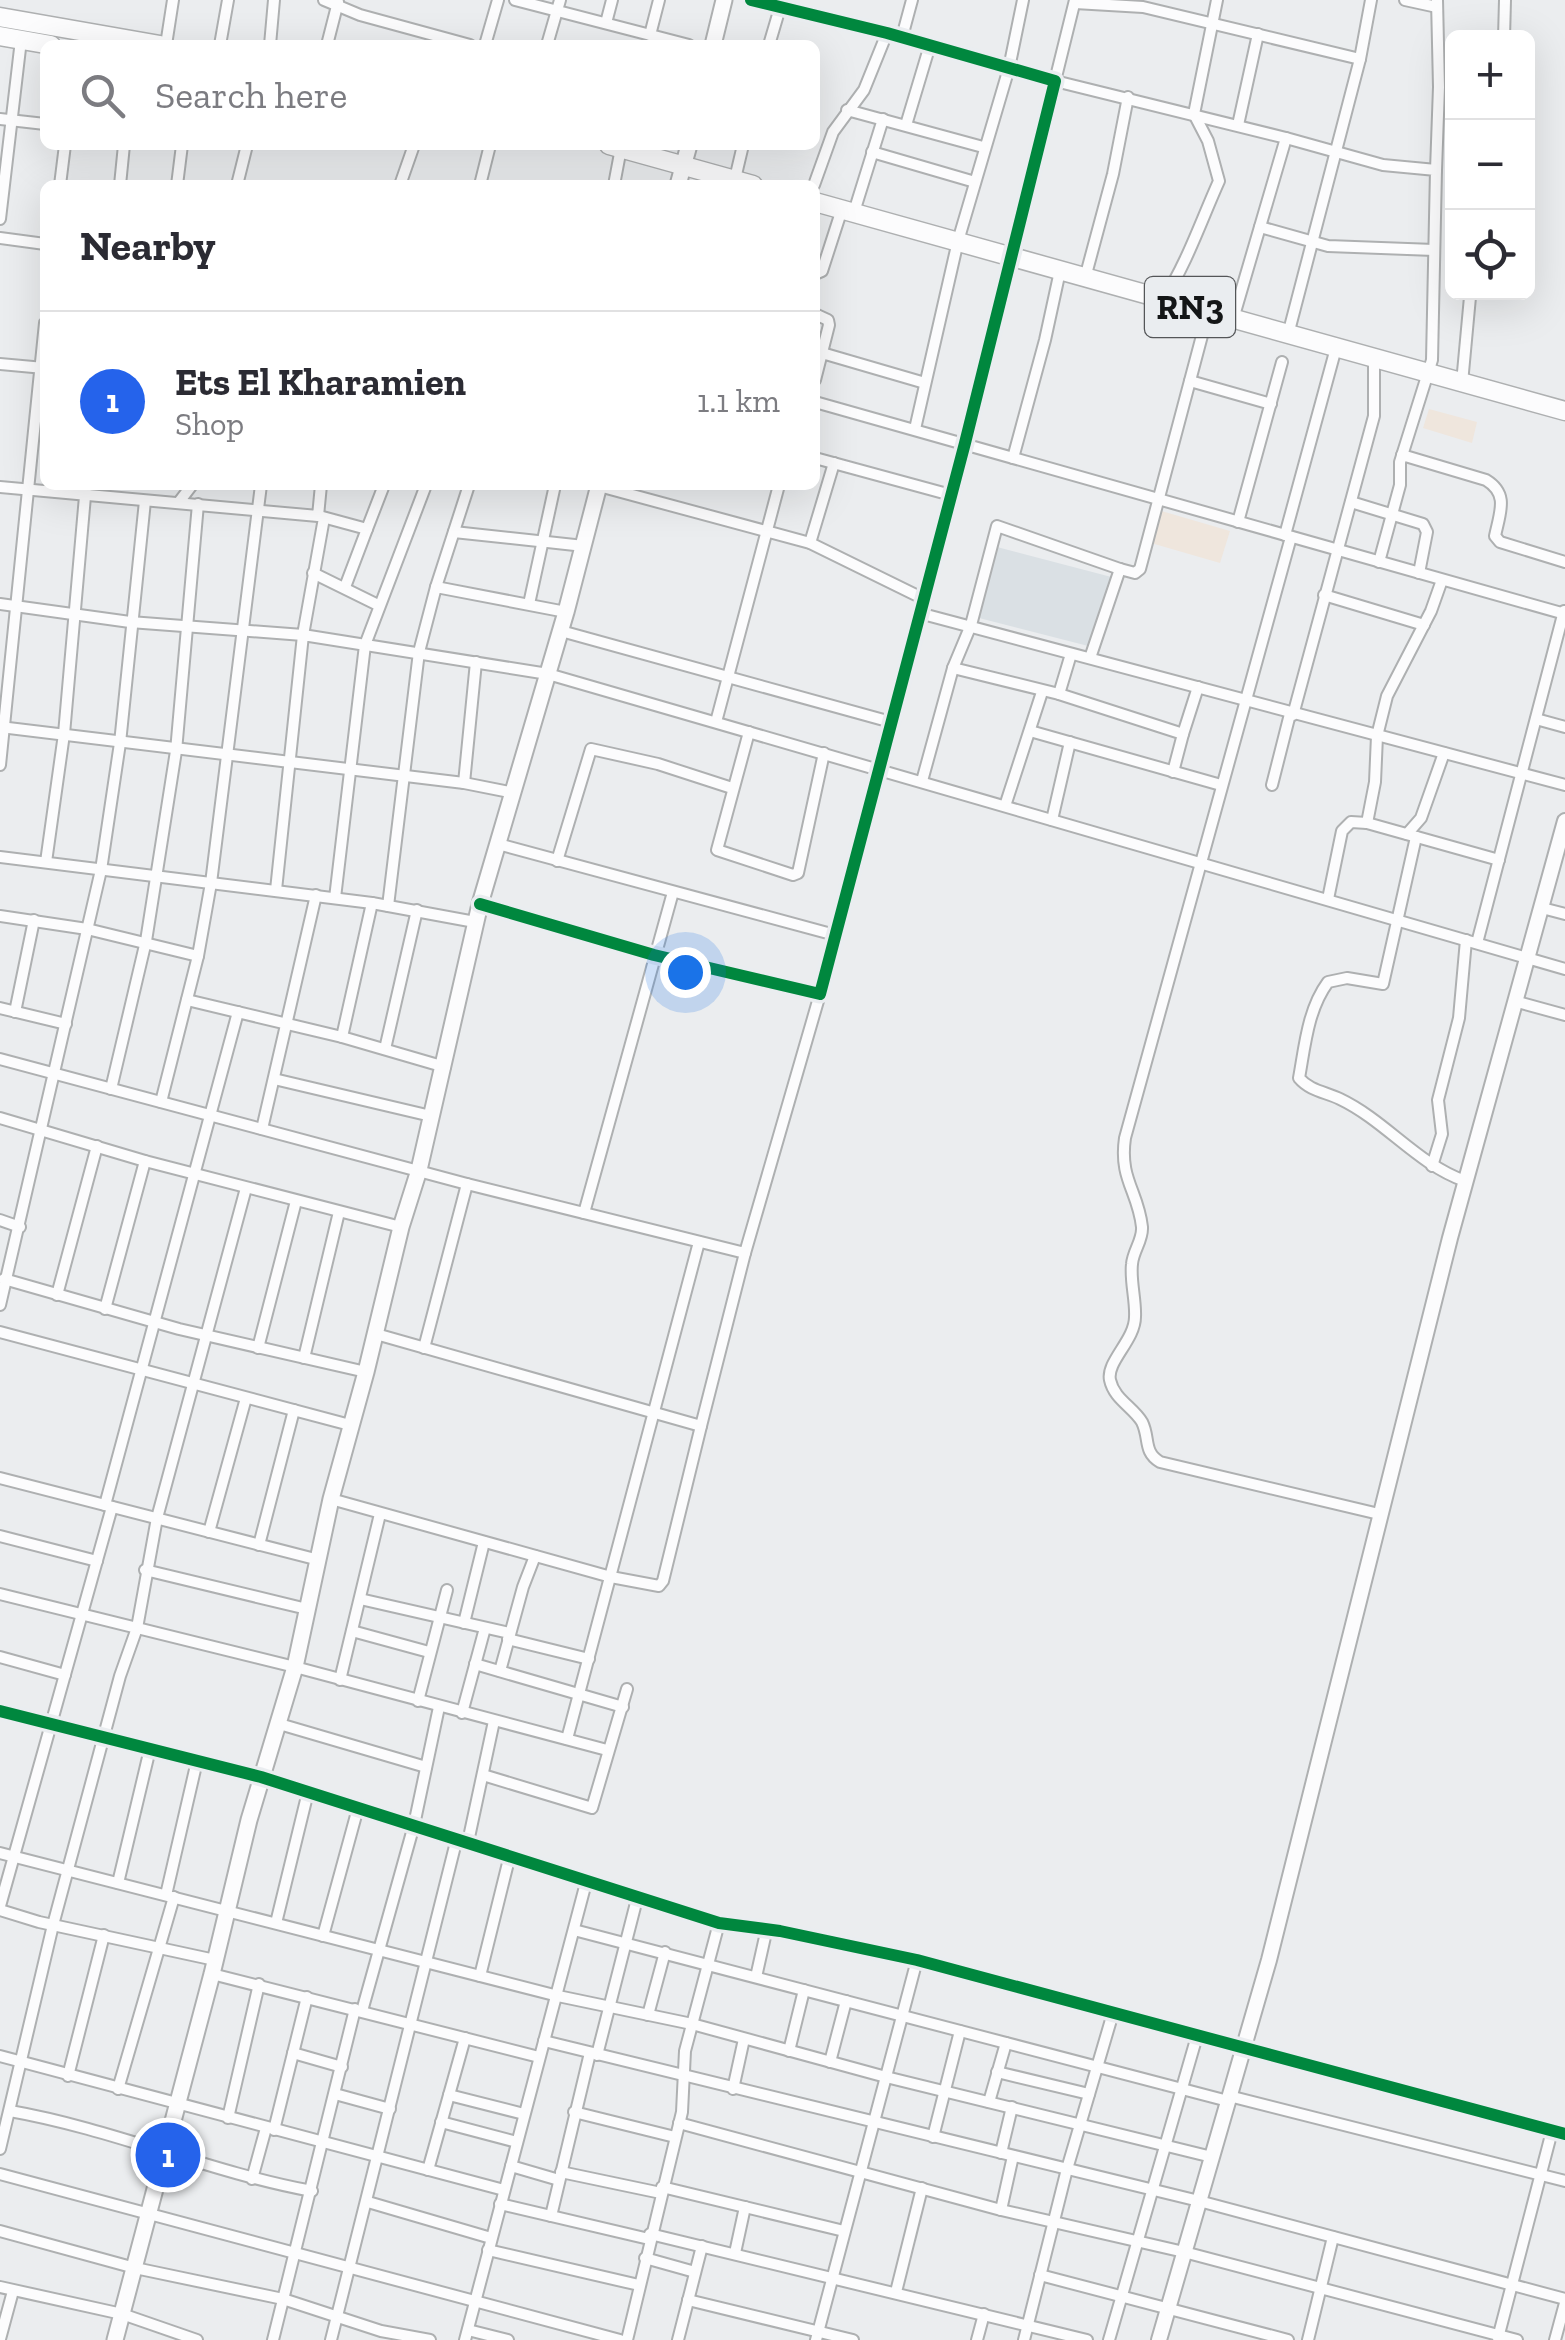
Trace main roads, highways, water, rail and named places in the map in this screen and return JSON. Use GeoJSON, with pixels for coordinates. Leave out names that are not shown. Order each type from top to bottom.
{"type":"FeatureCollection","features":[{"type":"Feature","properties":{"kind":"highway"},"geometry":{"type":"LineString","coordinates":[[0,17],[134,40]]}},
{"type":"Feature","properties":{"kind":"highway"},"geometry":{"type":"LineString","coordinates":[[0,36],[40,43]]}},
{"type":"Feature","properties":{"kind":"highway"},"geometry":{"type":"LineString","coordinates":[[629,150],[730,180]]}},
{"type":"Feature","properties":{"kind":"highway","name":"RN3"},"geometry":{"type":"LineString","coordinates":[[820,203],[1565,411]]}},
{"type":"Feature","properties":{"kind":"main road"},"geometry":{"type":"LineString","coordinates":[[715,40],[724,0]]}},
{"type":"Feature","properties":{"kind":"main road"},"geometry":{"type":"LineString","coordinates":[[679,180],[687,150]]}},
{"type":"Feature","properties":{"kind":"main road"},"geometry":{"type":"LineString","coordinates":[[115,2340],[260,1777],[294,1667],[331,1499],[419,1170],[475,922],[598,490]]}},
{"type":"Feature","properties":{"kind":"place","name":"Ets El Kharamien"},"geometry":{"type":"Point","coordinates":[168,2155]}}]}
